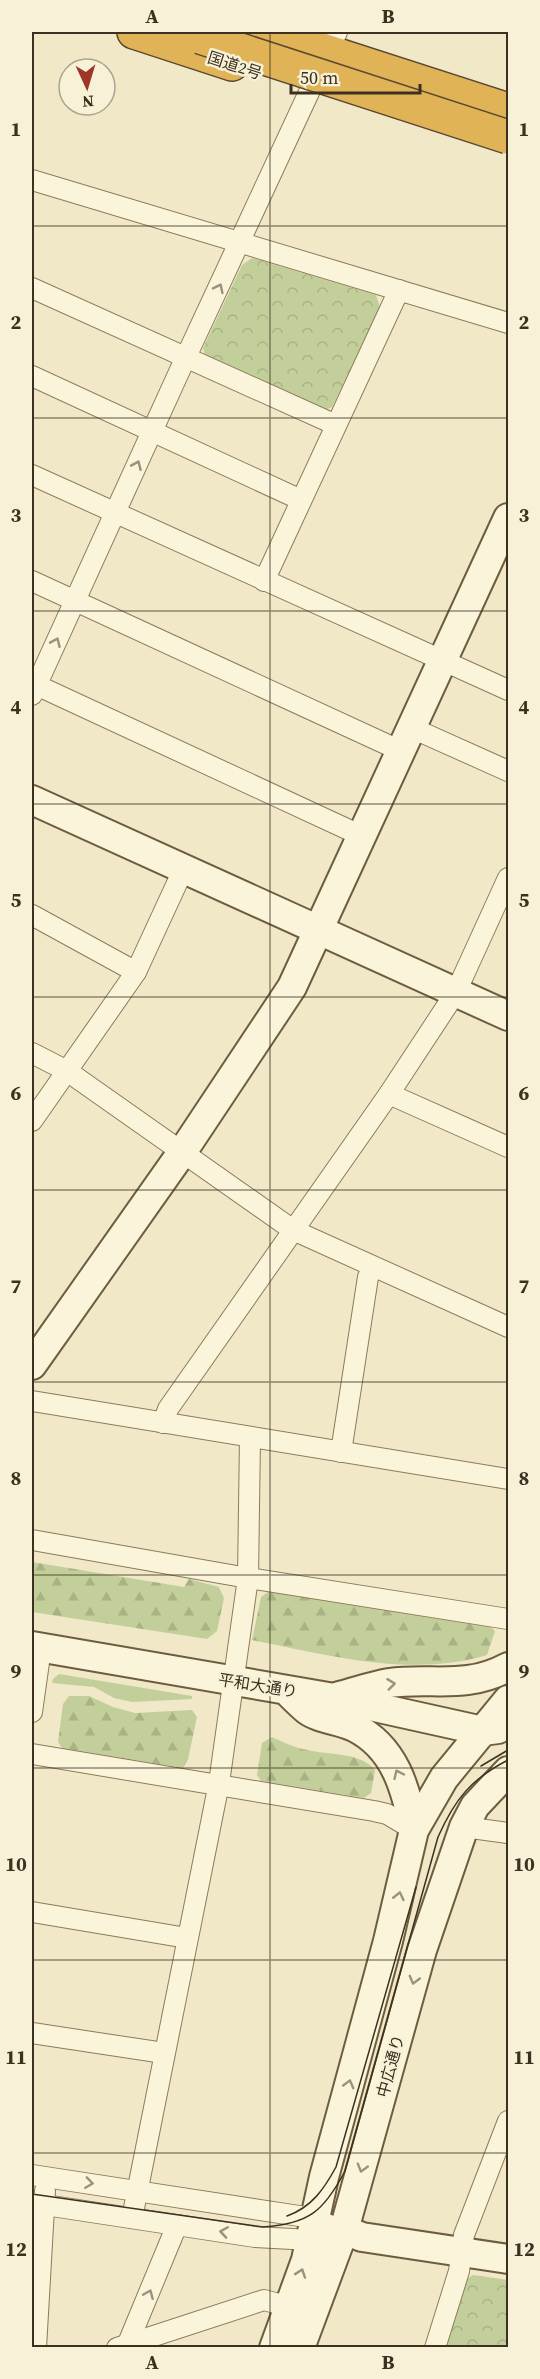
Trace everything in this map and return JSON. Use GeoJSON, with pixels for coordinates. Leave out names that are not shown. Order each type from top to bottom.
{"type":"FeatureCollection","features":[{"type":"Feature","properties":{"kind":"highway","name":"国道2号"},"geometry":{"type":"LineString","coordinates":[[134,32],[508,151]]}},
{"type":"Feature","properties":{"kind":"highway"},"geometry":{"type":"LineString","coordinates":[[266,32],[333,41],[508,110]]}},
{"type":"Feature","properties":{"kind":"highway"},"geometry":{"type":"LineString","coordinates":[[189,34],[508,137]]}},
{"type":"Feature","properties":{"kind":"street"},"geometry":{"type":"LineString","coordinates":[[333,41],[33,688],[362,836]]}},
{"type":"Feature","properties":{"kind":"street"},"geometry":{"type":"LineString","coordinates":[[32,180],[508,323]]}},
{"type":"Feature","properties":{"kind":"street"},"geometry":{"type":"LineString","coordinates":[[32,288],[336,425]]}},
{"type":"Feature","properties":{"kind":"street"},"geometry":{"type":"LineString","coordinates":[[264,581],[399,290]]}},
{"type":"Feature","properties":{"kind":"street"},"geometry":{"type":"LineString","coordinates":[[32,376],[301,500]]}},
{"type":"Feature","properties":{"kind":"street"},"geometry":{"type":"LineString","coordinates":[[32,476],[508,690]]}},
{"type":"Feature","properties":{"kind":"street"},"geometry":{"type":"LineString","coordinates":[[32,1365],[183,1151],[292,987],[508,518]]}},
{"type":"Feature","properties":{"kind":"street"},"geometry":{"type":"LineString","coordinates":[[32,581],[74,601],[407,739],[508,771]]}},
{"type":"Feature","properties":{"kind":"street"},"geometry":{"type":"LineString","coordinates":[[32,800],[508,1016]]}},
{"type":"Feature","properties":{"kind":"street"},"geometry":{"type":"LineString","coordinates":[[32,1120],[136,972],[184,868]]}},
{"type":"Feature","properties":{"kind":"street"},"geometry":{"type":"LineString","coordinates":[[163,1423],[168,1409],[389,1094],[456,992],[508,878]]}},
{"type":"Feature","properties":{"kind":"street"},"geometry":{"type":"LineString","coordinates":[[32,915],[136,972]]}},
{"type":"Feature","properties":{"kind":"street"},"geometry":{"type":"LineString","coordinates":[[32,1053],[67,1071],[293,1230],[508,1327]]}},
{"type":"Feature","properties":{"kind":"street"},"geometry":{"type":"LineString","coordinates":[[389,1094],[508,1147]]}},
{"type":"Feature","properties":{"kind":"street"},"geometry":{"type":"LineString","coordinates":[[341,1452],[368,1277],[373,1267]]}},
{"type":"Feature","properties":{"kind":"street"},"geometry":{"type":"LineString","coordinates":[[32,1401],[508,1479]]}},
{"type":"Feature","properties":{"kind":"street"},"geometry":{"type":"LineString","coordinates":[[132,2218],[219,1783],[248,1578],[250,1438]]}},
{"type":"Feature","properties":{"kind":"street"},"geometry":{"type":"LineString","coordinates":[[32,1540],[248,1578],[508,1619]]}},
{"type":"Feature","properties":{"kind":"street"},"geometry":{"type":"LineString","coordinates":[[32,1712],[36,1647]]}},
{"type":"Feature","properties":{"kind":"street","name":"平和大通り"},"geometry":{"type":"LineString","coordinates":[[36,1647],[285,1689],[496,1729]]}},
{"type":"Feature","properties":{"kind":"street"},"geometry":{"type":"LineString","coordinates":[[334,1698],[389,1683],[475,1680],[508,1667]]}},
{"type":"Feature","properties":{"kind":"street"},"geometry":{"type":"LineString","coordinates":[[285,1689],[308,1711],[355,1727],[382,1746],[398,1772],[408,1800],[414,1830]]}},
{"type":"Feature","properties":{"kind":"street"},"geometry":{"type":"LineString","coordinates":[[274,2348],[290,2307],[314,2230],[324,2177],[388,1941],[414,1830],[444,1778],[496,1729],[508,1700]]}},
{"type":"Feature","properties":{"kind":"street"},"geometry":{"type":"LineString","coordinates":[[496,1729],[508,1755]]}},
{"type":"Feature","properties":{"kind":"street"},"geometry":{"type":"LineString","coordinates":[[32,1754],[219,1783],[374,1811],[387,1814],[414,1830]]}},
{"type":"Feature","properties":{"kind":"street","name":"中広通り"},"geometry":{"type":"LineString","coordinates":[[300,2348],[344,2230],[422,1950],[464,1827],[475,1806],[499,1781]]}},
{"type":"Feature","properties":{"kind":"street"},"geometry":{"type":"LineString","coordinates":[[464,1827],[508,1833]]}},
{"type":"Feature","properties":{"kind":"street"},"geometry":{"type":"LineString","coordinates":[[32,1912],[187,1938]]}},
{"type":"Feature","properties":{"kind":"street"},"geometry":{"type":"LineString","coordinates":[[32,2033],[164,2053]]}},
{"type":"Feature","properties":{"kind":"street"},"geometry":{"type":"LineString","coordinates":[[435,2348],[459,2271],[464,2235],[503,2152],[508,2121]]}},
{"type":"Feature","properties":{"kind":"street"},"geometry":{"type":"LineString","coordinates":[[36,2348],[39,2176],[137,2190],[314,2230]]}},
{"type":"Feature","properties":{"kind":"street"},"geometry":{"type":"LineString","coordinates":[[38,2204],[255,2237],[314,2230],[344,2230],[362,2237],[508,2259]]}},
{"type":"Feature","properties":{"kind":"street"},"geometry":{"type":"LineString","coordinates":[[124,2346],[177,2225]]}},
{"type":"Feature","properties":{"kind":"street"},"geometry":{"type":"LineString","coordinates":[[124,2346],[264,2300],[290,2307]]}},
{"type":"Feature","properties":{"kind":"green space"},"geometry":{"type":"Polygon","coordinates":[[[252,258],[376,295],[380,307],[332,407],[320,413],[206,360],[203,348],[242,265],[252,258]]]}},
{"type":"Feature","properties":{"kind":"green space"},"geometry":{"type":"Polygon","coordinates":[[[32,1562],[184,1587],[189,1579],[219,1587],[224,1598],[217,1631],[207,1639],[32,1612],[32,1562]]]}},
{"type":"Feature","properties":{"kind":"green space"},"geometry":{"type":"Polygon","coordinates":[[[269,1591],[490,1626],[495,1631],[487,1655],[458,1662],[399,1664],[340,1657],[252,1640],[261,1597],[269,1591]]]}},
{"type":"Feature","properties":{"kind":"green space"},"geometry":{"type":"Polygon","coordinates":[[[59,1674],[192,1696],[192,1699],[132,1702],[114,1698],[94,1687],[52,1683],[59,1674]]]}},
{"type":"Feature","properties":{"kind":"green space"},"geometry":{"type":"Polygon","coordinates":[[[69,1696],[89,1696],[113,1707],[135,1713],[192,1710],[197,1717],[188,1759],[183,1768],[62,1748],[58,1742],[63,1704],[69,1696]]]}},
{"type":"Feature","properties":{"kind":"green space"},"geometry":{"type":"Polygon","coordinates":[[[272,1737],[298,1748],[353,1757],[369,1764],[375,1770],[371,1793],[364,1798],[261,1781],[257,1775],[262,1743],[272,1737]]]}},
{"type":"Feature","properties":{"kind":"green space"},"geometry":{"type":"Polygon","coordinates":[[[473,2275],[508,2280],[508,2347],[445,2348],[464,2281],[473,2275]]]}},
{"type":"Feature","properties":{"kind":"tram line"},"geometry":{"type":"LineString","coordinates":[[481,1766],[508,1750]]}},
{"type":"Feature","properties":{"kind":"tram line"},"geometry":{"type":"LineString","coordinates":[[32,2194],[263,2227],[304,2219],[322,2206],[345,2171],[438,1837],[451,1812],[466,1791],[484,1775],[508,1760]]}},
{"type":"Feature","properties":{"kind":"tram line"},"geometry":{"type":"LineString","coordinates":[[287,2216],[304,2208],[327,2183],[336,2167],[416,1887]]}}]}
